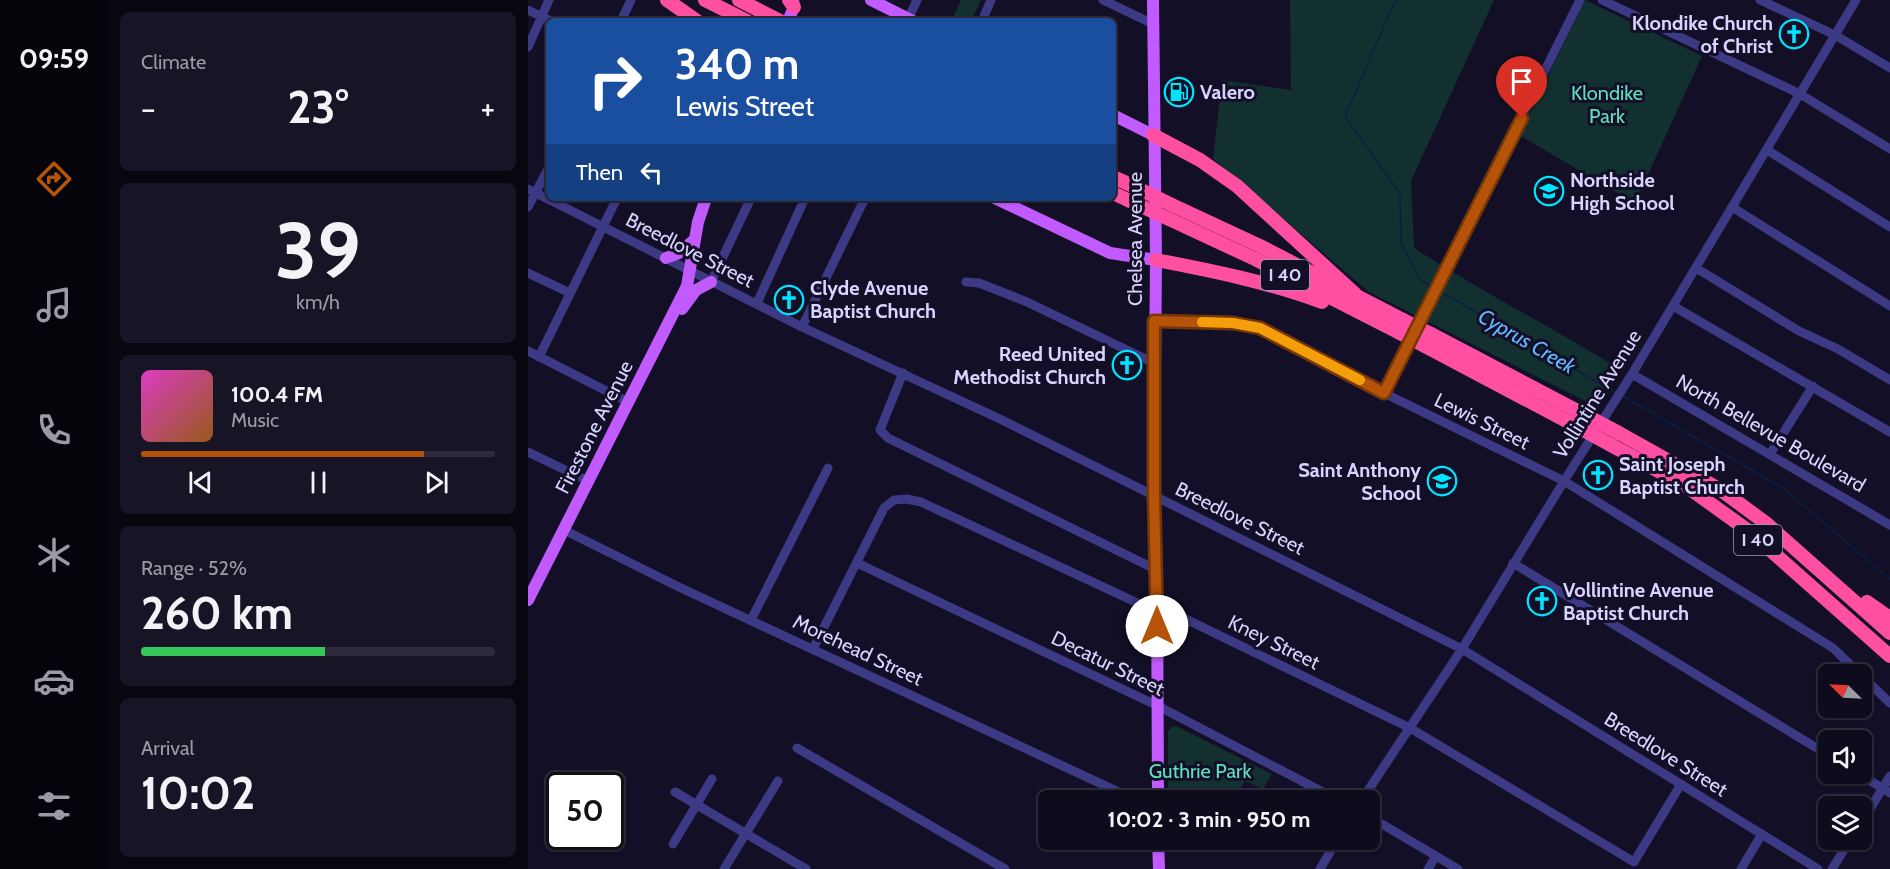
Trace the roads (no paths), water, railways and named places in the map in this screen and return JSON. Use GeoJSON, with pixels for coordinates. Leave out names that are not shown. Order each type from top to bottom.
{"type":"FeatureCollection","features":[{"type":"Feature","properties":{"kind":"highway"},"geometry":{"type":"LineString","coordinates":[[667,0],[693,18]]}},
{"type":"Feature","properties":{"kind":"highway"},"geometry":{"type":"LineString","coordinates":[[705,0],[741,18]]}},
{"type":"Feature","properties":{"kind":"highway"},"geometry":{"type":"LineString","coordinates":[[739,0],[774,18]]}},
{"type":"Feature","properties":{"kind":"highway"},"geometry":{"type":"LineString","coordinates":[[1153,135],[1200,160],[1237,186],[1355,294]]}},
{"type":"Feature","properties":{"kind":"highway","name":"I 40"},"geometry":{"type":"LineString","coordinates":[[1116,178],[1133,186],[1171,212],[1255,259],[1383,324],[1401,326]]}},
{"type":"Feature","properties":{"kind":"highway","name":"I 40"},"geometry":{"type":"LineString","coordinates":[[1116,194],[1130,201],[1171,212],[1355,294],[1401,326],[1581,421],[1619,433],[1721,490],[1767,524],[1890,633]]}},
{"type":"Feature","properties":{"kind":"highway"},"geometry":{"type":"LineString","coordinates":[[1156,260],[1233,274],[1287,289],[1383,324]]}},
{"type":"Feature","properties":{"kind":"highway","name":"I 40"},"geometry":{"type":"LineString","coordinates":[[1581,421],[1611,445],[1686,486],[1749,532],[1890,656]]}},
{"type":"Feature","properties":{"kind":"highway"},"geometry":{"type":"LineString","coordinates":[[1820,569],[1890,618]]}},
{"type":"Feature","properties":{"kind":"highway"},"geometry":{"type":"LineString","coordinates":[[1836,583],[1890,628]]}},
{"type":"Feature","properties":{"kind":"main road"},"geometry":{"type":"LineString","coordinates":[[871,0],[907,18]]}},
{"type":"Feature","properties":{"kind":"main road","name":"Chelsea Avenue"},"geometry":{"type":"LineString","coordinates":[[1153,0],[1156,260],[1154,496],[1157,570],[1158,790]]}},
{"type":"Feature","properties":{"kind":"main road"},"geometry":{"type":"LineString","coordinates":[[789,18],[795,2]]}},
{"type":"Feature","properties":{"kind":"main road"},"geometry":{"type":"LineString","coordinates":[[1116,116],[1153,135]]}},
{"type":"Feature","properties":{"kind":"main road","name":"Firestone Avenue"},"geometry":{"type":"LineString","coordinates":[[528,600],[687,286],[693,241],[705,201]]}},
{"type":"Feature","properties":{"kind":"main road"},"geometry":{"type":"LineString","coordinates":[[1001,201],[1110,253],[1156,260]]}},
{"type":"Feature","properties":{"kind":"main road"},"geometry":{"type":"LineString","coordinates":[[666,258],[679,253],[693,241]]}},
{"type":"Feature","properties":{"kind":"main road"},"geometry":{"type":"LineString","coordinates":[[672,317],[679,313],[696,290],[711,282]]}},
{"type":"Feature","properties":{"kind":"main road"},"geometry":{"type":"LineString","coordinates":[[1158,850],[1159,869]]}},
{"type":"Feature","properties":{"kind":"street"},"geometry":{"type":"LineString","coordinates":[[546,18],[549,0]]}},
{"type":"Feature","properties":{"kind":"street"},"geometry":{"type":"LineString","coordinates":[[622,18],[631,0]]}},
{"type":"Feature","properties":{"kind":"street"},"geometry":{"type":"LineString","coordinates":[[912,18],[917,0]]}},
{"type":"Feature","properties":{"kind":"street"},"geometry":{"type":"LineString","coordinates":[[982,18],[991,0]]}},
{"type":"Feature","properties":{"kind":"street"},"geometry":{"type":"LineString","coordinates":[[1103,0],[1153,24]]}},
{"type":"Feature","properties":{"kind":"street"},"geometry":{"type":"LineString","coordinates":[[1384,393],[1580,0]]}},
{"type":"Feature","properties":{"kind":"street"},"geometry":{"type":"LineString","coordinates":[[1602,0],[1800,94],[1890,149]]}},
{"type":"Feature","properties":{"kind":"street"},"geometry":{"type":"LineString","coordinates":[[1760,0],[1834,35],[1890,68]]}},
{"type":"Feature","properties":{"kind":"street","name":"Vollintine Avenue"},"geometry":{"type":"LineString","coordinates":[[1368,790],[1462,649],[1513,563],[1626,384],[1856,0]]}},
{"type":"Feature","properties":{"kind":"street"},"geometry":{"type":"LineString","coordinates":[[528,10],[546,19],[528,47]]}},
{"type":"Feature","properties":{"kind":"street"},"geometry":{"type":"LineString","coordinates":[[1767,150],[1890,227]]}},
{"type":"Feature","properties":{"kind":"street"},"geometry":{"type":"LineString","coordinates":[[528,207],[532,191],[546,171]]}},
{"type":"Feature","properties":{"kind":"street","name":"Breedlove Street"},"geometry":{"type":"LineString","coordinates":[[532,191],[546,198]]}},
{"type":"Feature","properties":{"kind":"street","name":"Breedlove Street"},"geometry":{"type":"LineString","coordinates":[[553,201],[802,327],[903,373],[1462,649],[1818,869]]}},
{"type":"Feature","properties":{"kind":"street"},"geometry":{"type":"LineString","coordinates":[[539,357],[616,201]]}},
{"type":"Feature","properties":{"kind":"street"},"geometry":{"type":"LineString","coordinates":[[711,282],[750,201]]}},
{"type":"Feature","properties":{"kind":"street"},"geometry":{"type":"LineString","coordinates":[[757,303],[804,201]]}},
{"type":"Feature","properties":{"kind":"street"},"geometry":{"type":"LineString","coordinates":[[802,327],[864,201]]}},
{"type":"Feature","properties":{"kind":"street"},"geometry":{"type":"LineString","coordinates":[[1732,207],[1890,306]]}},
{"type":"Feature","properties":{"kind":"street"},"geometry":{"type":"LineString","coordinates":[[1696,268],[1799,331],[1838,349],[1889,378]]}},
{"type":"Feature","properties":{"kind":"street"},"geometry":{"type":"LineString","coordinates":[[528,273],[570,294]]}},
{"type":"Feature","properties":{"kind":"street"},"geometry":{"type":"LineString","coordinates":[[966,282],[979,283],[1027,302],[1154,363]]}},
{"type":"Feature","properties":{"kind":"street"},"geometry":{"type":"LineString","coordinates":[[1673,306],[1890,432]]}},
{"type":"Feature","properties":{"kind":"street","name":"Lewis Street"},"geometry":{"type":"LineString","coordinates":[[1154,321],[1233,323],[1260,328],[1384,393],[1564,481],[1833,648],[1850,664]]}},
{"type":"Feature","properties":{"kind":"street"},"geometry":{"type":"LineString","coordinates":[[528,351],[628,402]]}},
{"type":"Feature","properties":{"kind":"street"},"geometry":{"type":"LineString","coordinates":[[903,373],[880,430],[888,438],[1157,570]]}},
{"type":"Feature","properties":{"kind":"street","name":"North Bellevue Boulevard"},"geometry":{"type":"LineString","coordinates":[[1632,374],[1890,525]]}},
{"type":"Feature","properties":{"kind":"street"},"geometry":{"type":"LineString","coordinates":[[1770,454],[1813,386]]}},
{"type":"Feature","properties":{"kind":"street"},"geometry":{"type":"LineString","coordinates":[[528,452],[588,481]]}},
{"type":"Feature","properties":{"kind":"street"},"geometry":{"type":"LineString","coordinates":[[751,620],[828,468]]}},
{"type":"Feature","properties":{"kind":"street","name":"Kney Street"},"geometry":{"type":"LineString","coordinates":[[857,563],[884,508],[894,500],[907,499],[921,502],[1144,606],[1157,605],[1410,728],[1634,862],[1681,784]]}},
{"type":"Feature","properties":{"kind":"street","name":"Morehead Street"},"geometry":{"type":"LineString","coordinates":[[564,530],[681,588],[1114,790]]}},
{"type":"Feature","properties":{"kind":"street"},"geometry":{"type":"LineString","coordinates":[[813,649],[857,563]]}},
{"type":"Feature","properties":{"kind":"street","name":"Decatur Street"},"geometry":{"type":"LineString","coordinates":[[857,563],[1158,706],[1319,790]]}},
{"type":"Feature","properties":{"kind":"street"},"geometry":{"type":"LineString","coordinates":[[1513,563],[1818,749]]}},
{"type":"Feature","properties":{"kind":"street","name":"Lewis Street"},"geometry":{"type":"LineString","coordinates":[[1872,686],[1890,703]]}},
{"type":"Feature","properties":{"kind":"street"},"geometry":{"type":"LineString","coordinates":[[797,748],[1005,869]]}},
{"type":"Feature","properties":{"kind":"street"},"geometry":{"type":"LineString","coordinates":[[1872,809],[1886,791],[1890,776]]}},
{"type":"Feature","properties":{"kind":"street"},"geometry":{"type":"LineString","coordinates":[[673,844],[712,779]]}},
{"type":"Feature","properties":{"kind":"street"},"geometry":{"type":"LineString","coordinates":[[724,869],[778,781]]}},
{"type":"Feature","properties":{"kind":"street"},"geometry":{"type":"LineString","coordinates":[[1872,782],[1886,791]]}},
{"type":"Feature","properties":{"kind":"street"},"geometry":{"type":"LineString","coordinates":[[675,792],[746,833],[792,865],[806,869]]}},
{"type":"Feature","properties":{"kind":"street"},"geometry":{"type":"LineString","coordinates":[[1380,823],[1458,869]]}},
{"type":"Feature","properties":{"kind":"street"},"geometry":{"type":"LineString","coordinates":[[1741,869],[1762,834]]}},
{"type":"Feature","properties":{"kind":"street"},"geometry":{"type":"LineString","coordinates":[[1320,869],[1331,850]]}},
{"type":"Feature","properties":{"kind":"street"},"geometry":{"type":"LineString","coordinates":[[1832,869],[1844,850]]}},
{"type":"Feature","properties":{"kind":"street"},"geometry":{"type":"LineString","coordinates":[[1428,869],[1436,856]]}},
{"type":"Feature","properties":{"kind":"waterway","name":"Cyprus Creek"},"geometry":{"type":"LineString","coordinates":[[1397,0],[1345,117],[1400,193],[1401,243],[1420,280],[1431,287]]}},
{"type":"Feature","properties":{"kind":"waterway","name":"Cyprus Creek"},"geometry":{"type":"LineString","coordinates":[[1438,290],[1616,393]]}},
{"type":"Feature","properties":{"kind":"waterway","name":"Cyprus Creek"},"geometry":{"type":"LineString","coordinates":[[1623,396],[1783,488],[1890,579]]}},
{"type":"Feature","properties":{"kind":"place","name":"Klondike Church of Christ"},"geometry":{"type":"Point","coordinates":[1794,34]}},
{"type":"Feature","properties":{"kind":"place","name":"Valero"},"geometry":{"type":"Point","coordinates":[1179,92]}},
{"type":"Feature","properties":{"kind":"place","name":"Northside High School"},"geometry":{"type":"Point","coordinates":[1549,191]}},
{"type":"Feature","properties":{"kind":"place","name":"Clyde Avenue Baptist Church"},"geometry":{"type":"Point","coordinates":[789,300]}},
{"type":"Feature","properties":{"kind":"place","name":"Reed United Methodist Church"},"geometry":{"type":"Point","coordinates":[1127,365]}},
{"type":"Feature","properties":{"kind":"place","name":"Saint Joseph Baptist Church"},"geometry":{"type":"Point","coordinates":[1598,475]}},
{"type":"Feature","properties":{"kind":"place","name":"Saint Anthony School"},"geometry":{"type":"Point","coordinates":[1442,481]}},
{"type":"Feature","properties":{"kind":"place","name":"Vollintine Avenue Baptist Church"},"geometry":{"type":"Point","coordinates":[1542,601]}},
{"type":"Feature","properties":{"kind":"park label","name":"Klondike Park"},"geometry":{"type":"Point","coordinates":[1607,104]}},
{"type":"Feature","properties":{"kind":"park label","name":"Guthrie Park"},"geometry":{"type":"Point","coordinates":[1200,771]}}]}
